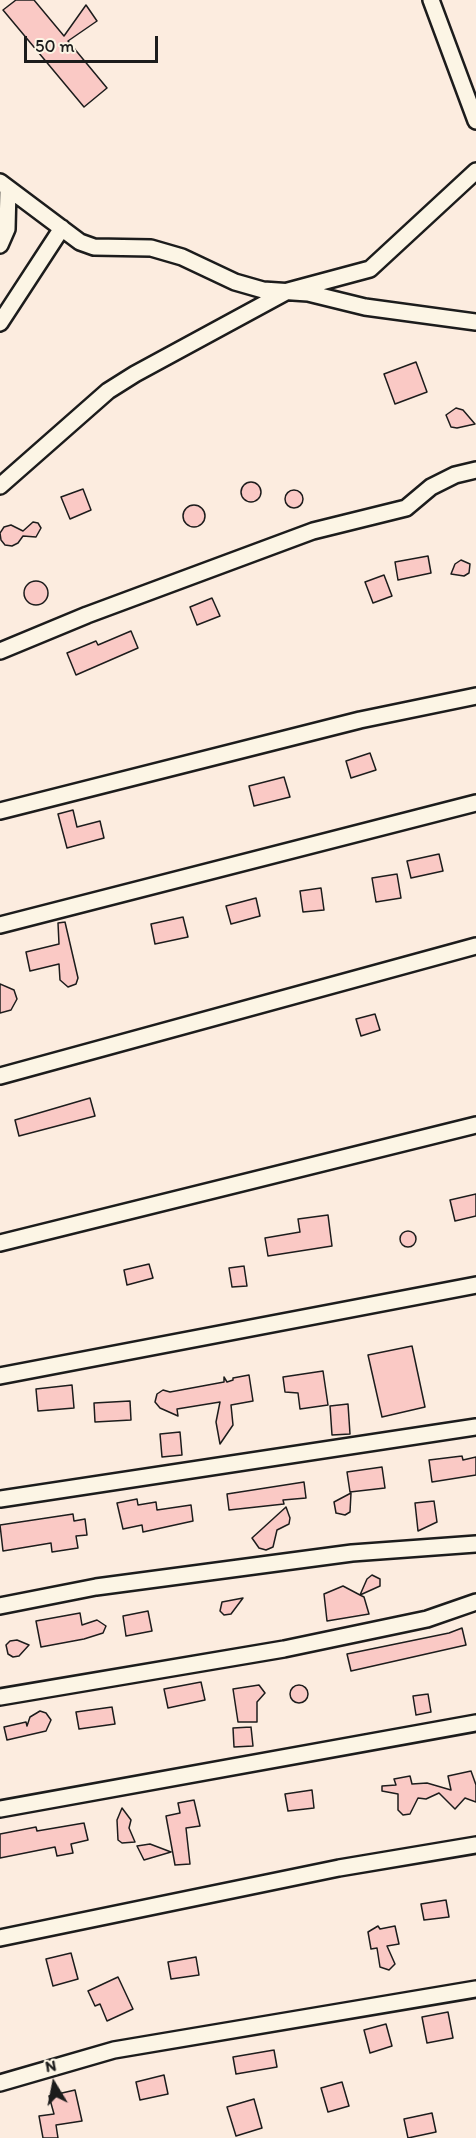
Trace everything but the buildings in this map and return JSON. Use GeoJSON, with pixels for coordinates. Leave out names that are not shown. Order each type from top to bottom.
{"type":"FeatureCollection","features":[{"type":"Feature","properties":{"kind":"street"},"geometry":{"type":"LineString","coordinates":[[431,0],[476,121]]}},
{"type":"Feature","properties":{"kind":"street"},"geometry":{"type":"LineString","coordinates":[[0,486],[108,391],[168,355],[288,291],[370,269],[476,171]]}},
{"type":"Feature","properties":{"kind":"street"},"geometry":{"type":"LineString","coordinates":[[4,185],[80,242],[94,247],[151,248],[182,257],[235,282],[263,290],[308,293],[365,307],[423,317],[476,322]]}},
{"type":"Feature","properties":{"kind":"street"},"geometry":{"type":"LineString","coordinates":[[0,245],[7,229],[4,185]]}},
{"type":"Feature","properties":{"kind":"street"},"geometry":{"type":"LineString","coordinates":[[0,323],[62,228]]}},
{"type":"Feature","properties":{"kind":"street"},"geometry":{"type":"LineString","coordinates":[[0,651],[87,615],[313,531],[406,508],[431,487],[455,475],[476,470]]}},
{"type":"Feature","properties":{"kind":"street"},"geometry":{"type":"LineString","coordinates":[[0,811],[360,720],[476,696]]}},
{"type":"Feature","properties":{"kind":"street"},"geometry":{"type":"LineString","coordinates":[[0,925],[476,803]]}},
{"type":"Feature","properties":{"kind":"street"},"geometry":{"type":"LineString","coordinates":[[0,1076],[476,946]]}},
{"type":"Feature","properties":{"kind":"street"},"geometry":{"type":"LineString","coordinates":[[0,1243],[476,1125]]}},
{"type":"Feature","properties":{"kind":"street"},"geometry":{"type":"LineString","coordinates":[[0,1376],[257,1329],[476,1285]]}},
{"type":"Feature","properties":{"kind":"street"},"geometry":{"type":"LineString","coordinates":[[0,1499],[476,1427]]}},
{"type":"Feature","properties":{"kind":"street"},"geometry":{"type":"LineString","coordinates":[[0,1606],[96,1587],[341,1555],[476,1544]]}},
{"type":"Feature","properties":{"kind":"street"},"geometry":{"type":"LineString","coordinates":[[0,1697],[284,1649],[427,1619],[476,1602]]}},
{"type":"Feature","properties":{"kind":"street"},"geometry":{"type":"LineString","coordinates":[[0,1809],[476,1723]]}},
{"type":"Feature","properties":{"kind":"street"},"geometry":{"type":"LineString","coordinates":[[0,1938],[339,1868],[476,1845]]}},
{"type":"Feature","properties":{"kind":"street"},"geometry":{"type":"LineString","coordinates":[[0,2083],[114,2050],[476,1989]]}}]}
